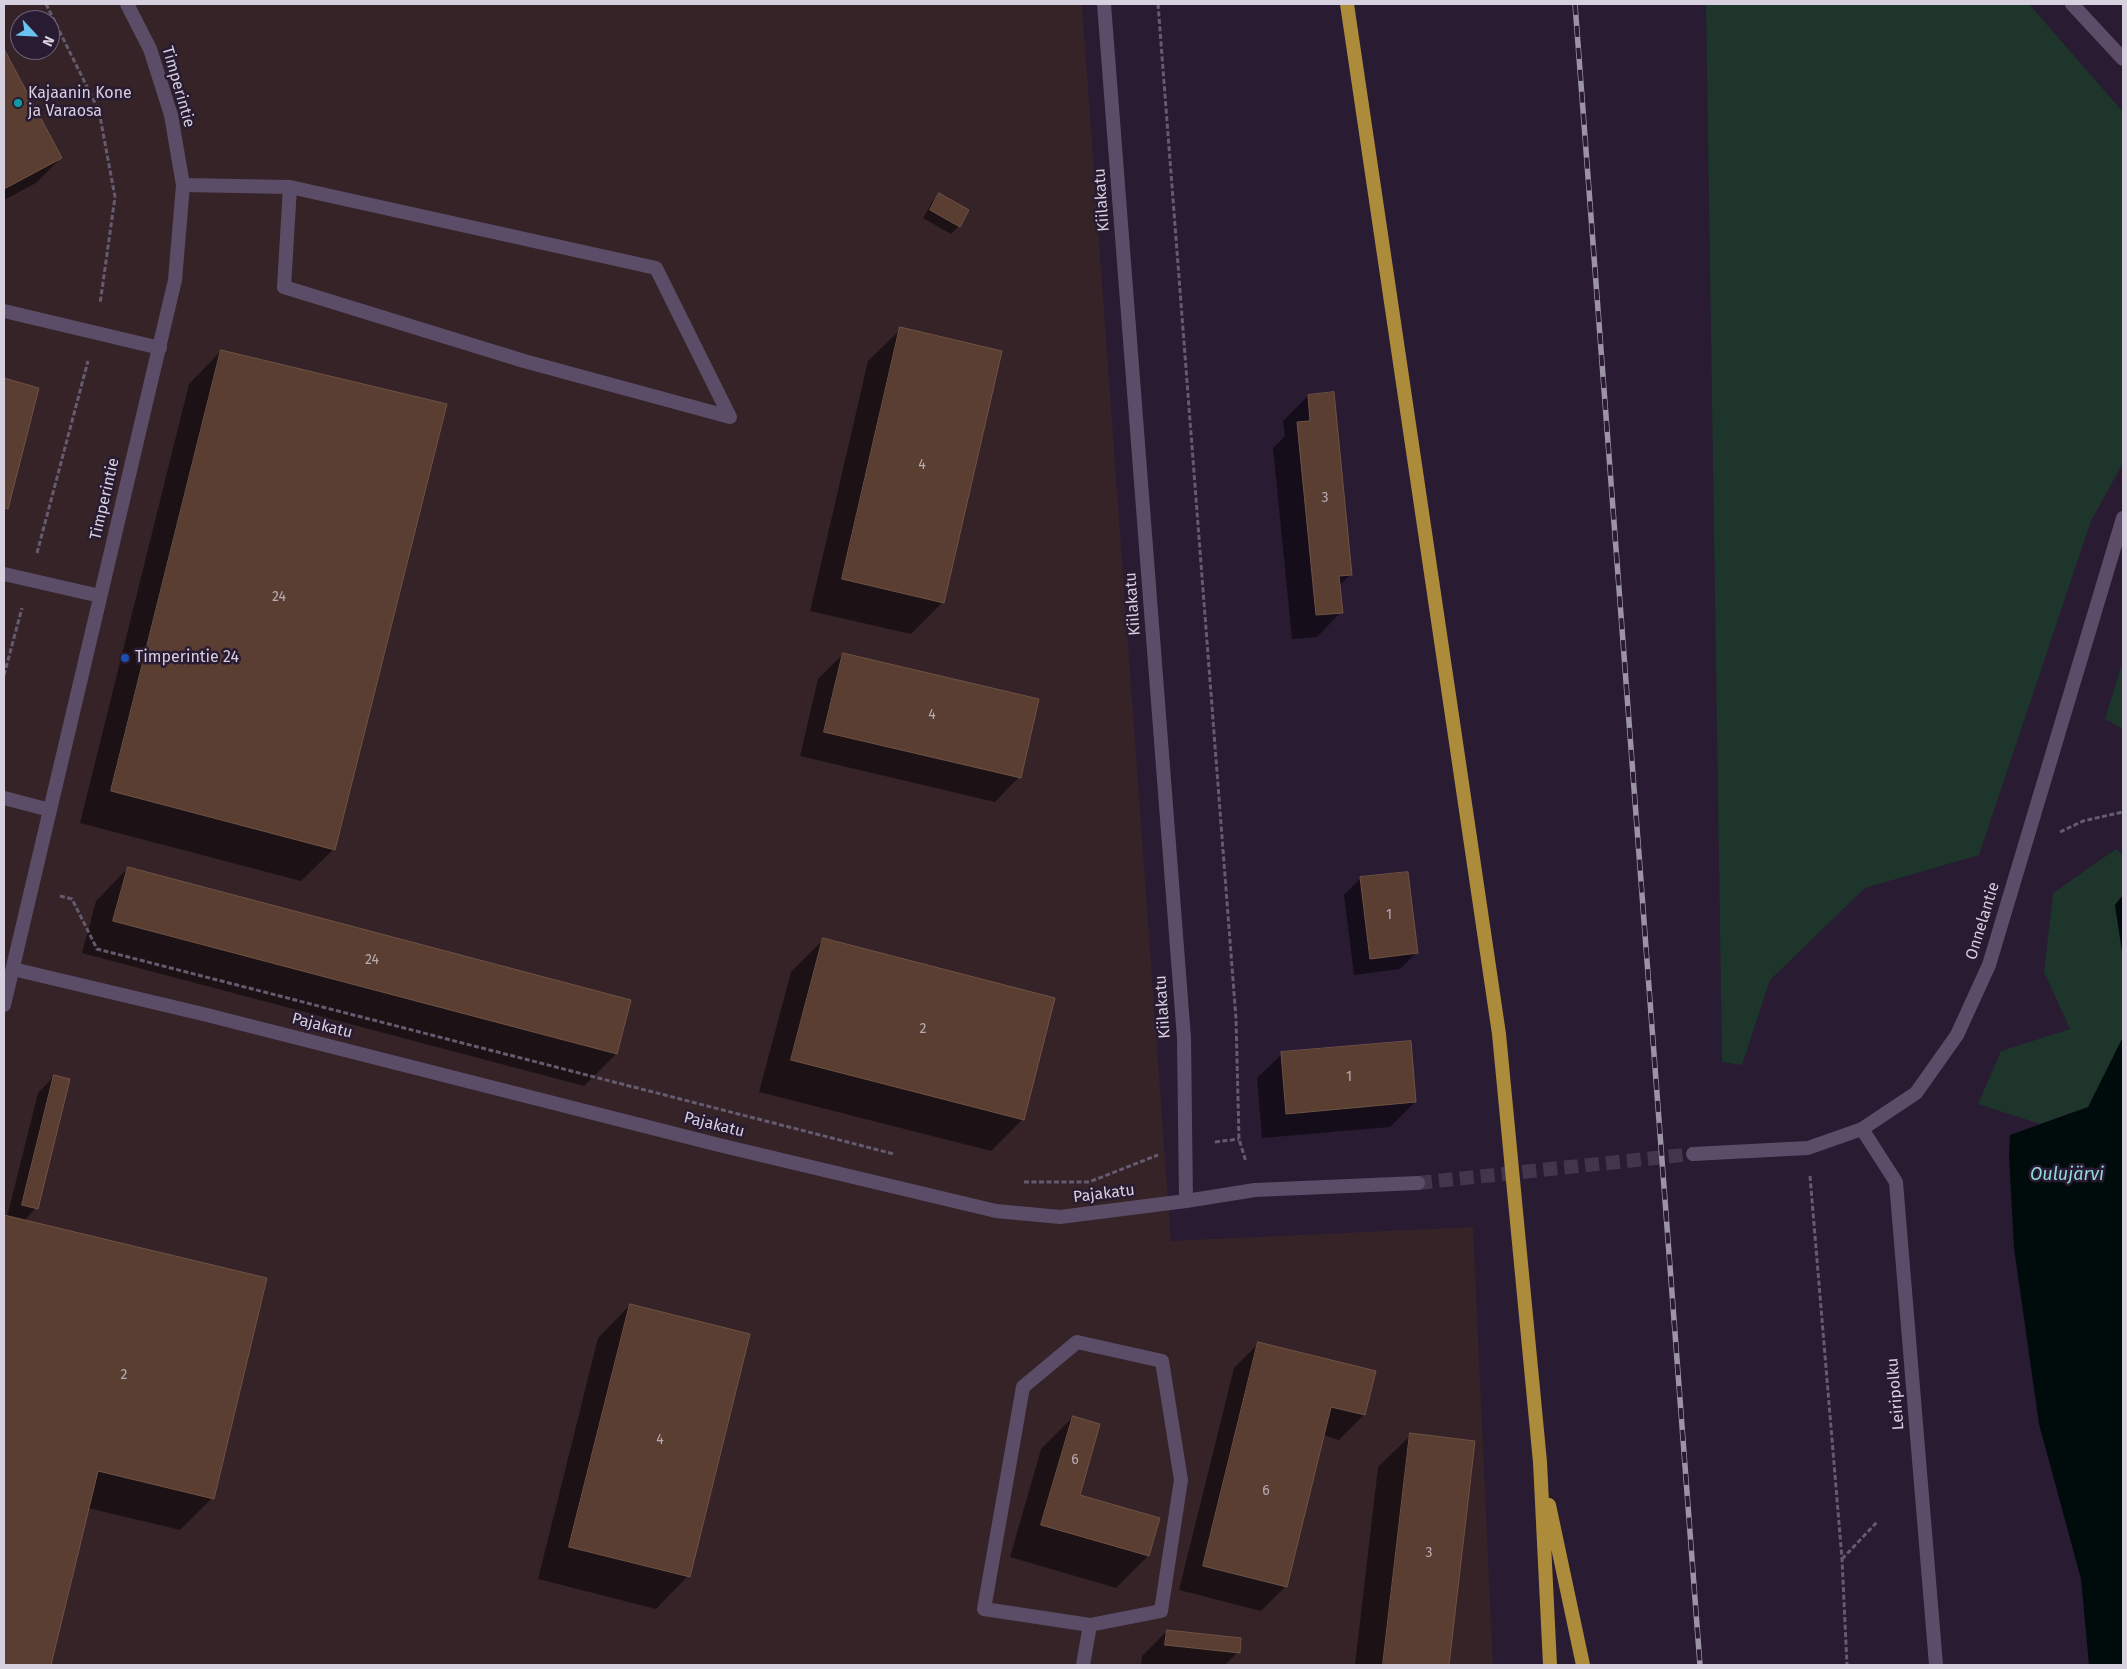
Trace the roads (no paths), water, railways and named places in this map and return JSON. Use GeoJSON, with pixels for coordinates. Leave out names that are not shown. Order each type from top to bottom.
{"type":"FeatureCollection","features":[{"type":"Feature","properties":{"kind":"highway"},"geometry":{"type":"LineString","coordinates":[[1346,4],[1499,1034],[1540,1462],[1550,1665]]}},
{"type":"Feature","properties":{"kind":"highway"},"geometry":{"type":"LineString","coordinates":[[1540,1462],[1583,1665]]}},
{"type":"Feature","properties":{"kind":"street","name":"Timperintie"},"geometry":{"type":"LineString","coordinates":[[4,1005],[175,280],[183,185],[171,115],[150,49],[127,4]]}},
{"type":"Feature","properties":{"kind":"street","name":"Kiilakatu"},"geometry":{"type":"LineString","coordinates":[[1104,4],[1184,1038],[1186,1201]]}},
{"type":"Feature","properties":{"kind":"street"},"geometry":{"type":"LineString","coordinates":[[2072,4],[2122,55]]}},
{"type":"Feature","properties":{"kind":"street"},"geometry":{"type":"LineString","coordinates":[[183,185],[290,186],[656,268],[730,417],[524,361],[284,287],[290,186]]}},
{"type":"Feature","properties":{"kind":"street"},"geometry":{"type":"LineString","coordinates":[[4,311],[160,348]]}},
{"type":"Feature","properties":{"kind":"street","name":"Onnelantie"},"geometry":{"type":"LineString","coordinates":[[1693,1154],[1808,1148],[1862,1129],[1916,1093],[1957,1035],[1989,965],[2123,518]]}},
{"type":"Feature","properties":{"kind":"street"},"geometry":{"type":"LineString","coordinates":[[4,574],[100,596]]}},
{"type":"Feature","properties":{"kind":"street"},"geometry":{"type":"LineString","coordinates":[[4,798],[50,810]]}},
{"type":"Feature","properties":{"kind":"street","name":"Pajakatu"},"geometry":{"type":"LineString","coordinates":[[12,969],[232,1022],[719,1145],[996,1210],[1060,1217],[1255,1190],[1418,1183]]}},
{"type":"Feature","properties":{"kind":"street","name":"Leiripolku"},"geometry":{"type":"LineString","coordinates":[[1862,1129],[1896,1182],[1936,1665]]}},
{"type":"Feature","properties":{"kind":"street"},"geometry":{"type":"LineString","coordinates":[[1077,1342],[1162,1361],[1181,1480],[1161,1611],[1090,1625],[984,1609],[1023,1387],[1077,1342]]}},
{"type":"Feature","properties":{"kind":"street"},"geometry":{"type":"LineString","coordinates":[[1083,1665],[1090,1625]]}},
{"type":"Feature","properties":{"kind":"water"},"geometry":{"type":"Polygon","coordinates":[[[2123,895],[2123,958],[2115,905],[2123,895]]]}},
{"type":"Feature","properties":{"kind":"water","name":"Oulujärvi"},"geometry":{"type":"Polygon","coordinates":[[[2123,1037],[2123,1665],[2089,1665],[2081,1579],[2039,1424],[2014,1248],[2009,1155],[2010,1135],[2088,1107],[2123,1037]]]}},
{"type":"Feature","properties":{"kind":"tunnel"},"geometry":{"type":"LineString","coordinates":[[1418,1183],[1693,1154]]}},
{"type":"Feature","properties":{"kind":"railway"},"geometry":{"type":"LineString","coordinates":[[1575,4],[1700,1665]]}},
{"type":"Feature","properties":{"kind":"place","name":"Kajaanin Kone ja Varaosa"},"geometry":{"type":"Point","coordinates":[18,103]}},
{"type":"Feature","properties":{"kind":"place","name":"Timperintie 24"},"geometry":{"type":"Point","coordinates":[125,658]}}]}
